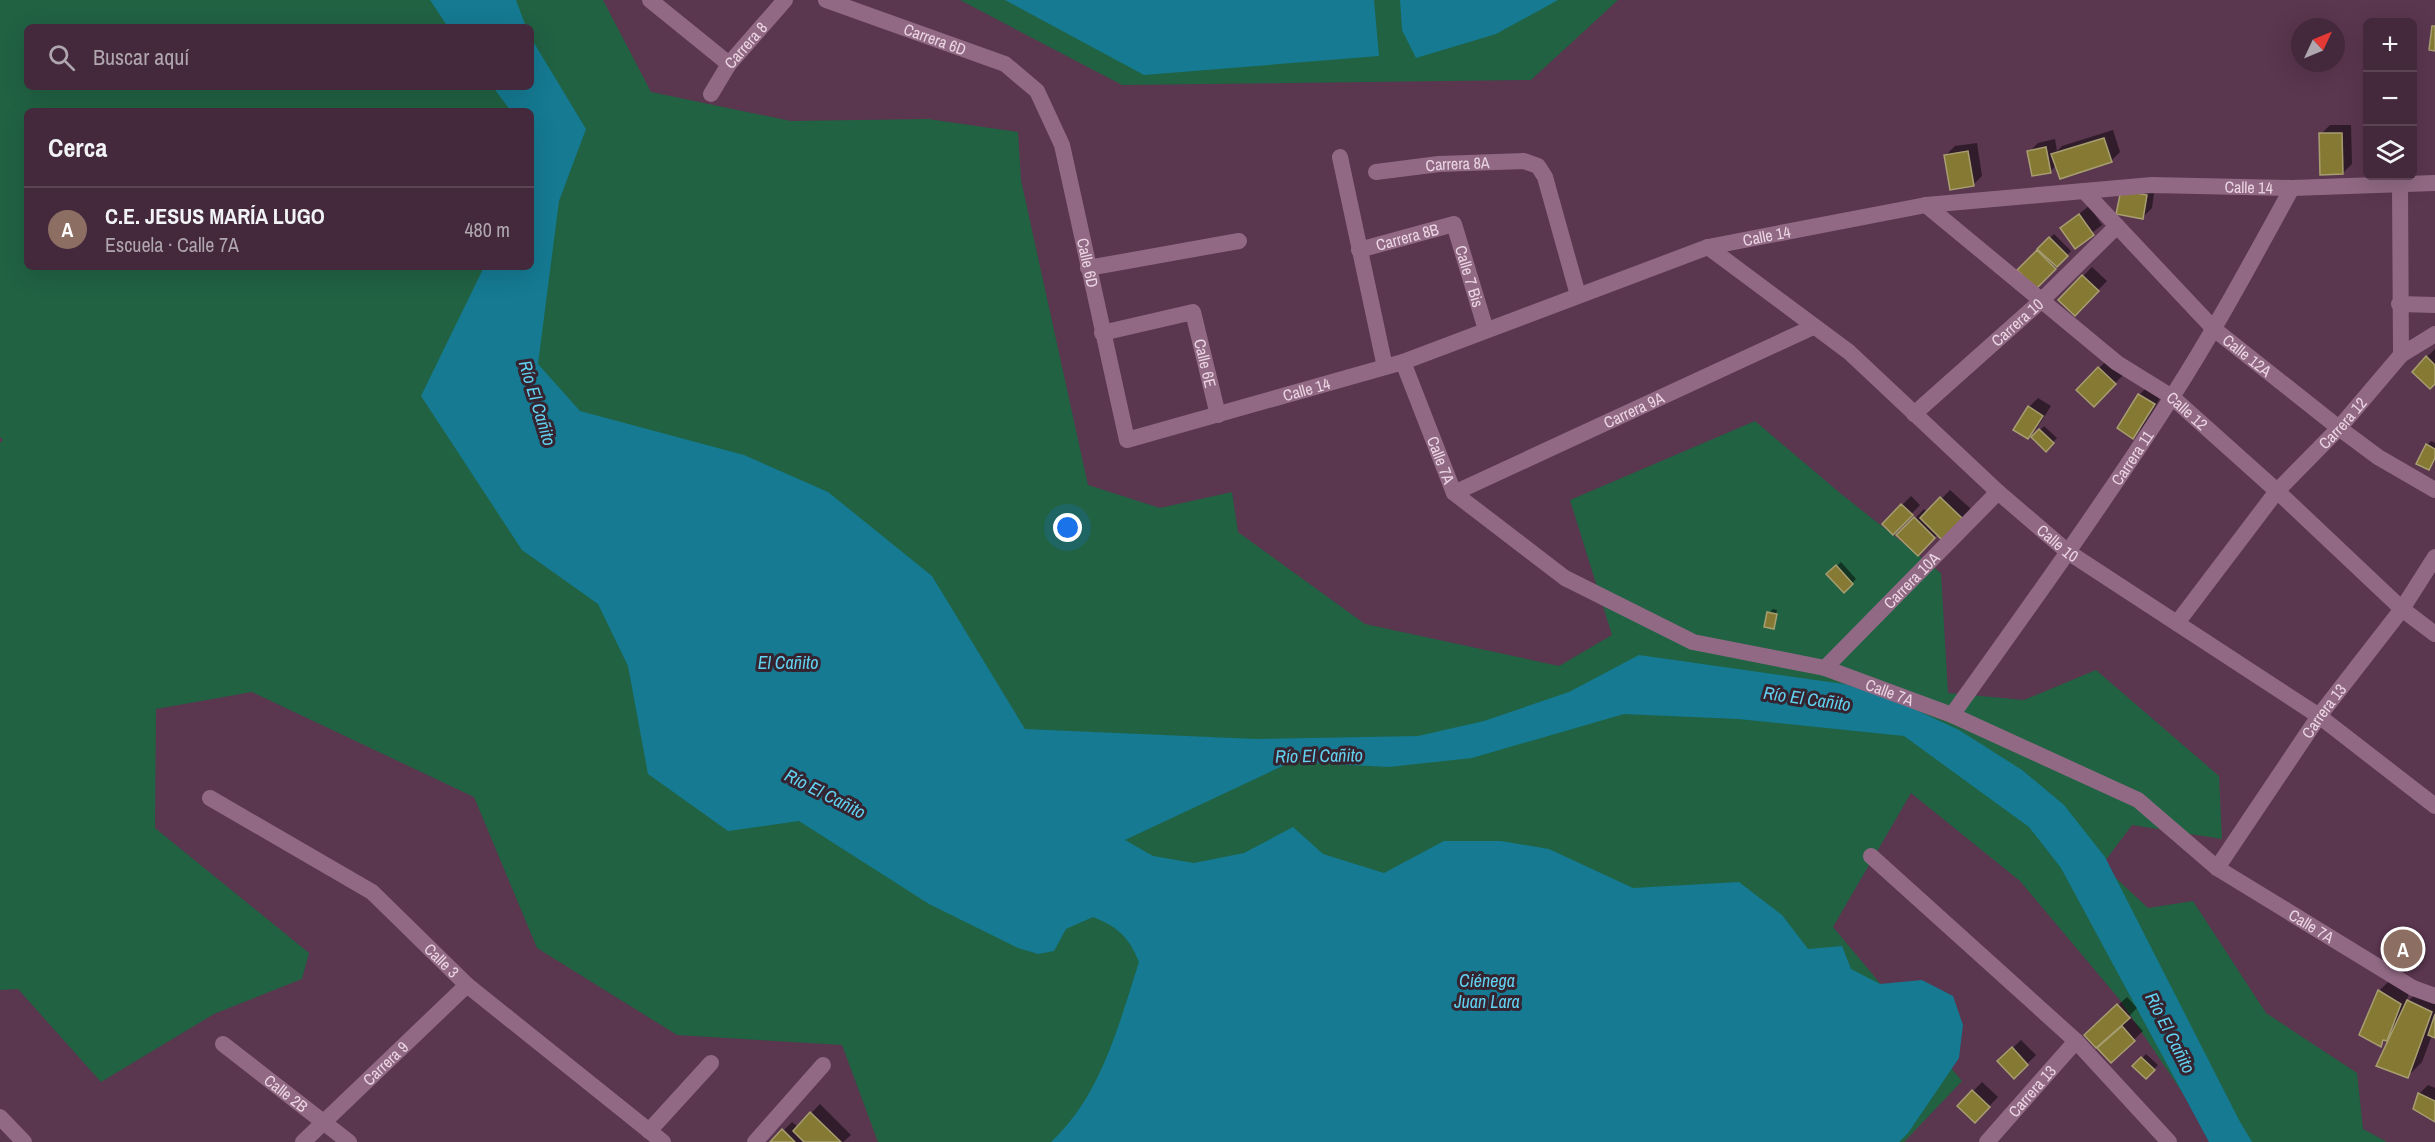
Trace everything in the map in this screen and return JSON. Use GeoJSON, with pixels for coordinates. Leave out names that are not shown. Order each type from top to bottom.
{"type":"FeatureCollection","features":[{"type":"Feature","properties":{"kind":"street"},"geometry":{"type":"LineString","coordinates":[[650,0],[729,64]]}},
{"type":"Feature","properties":{"kind":"street","name":"Carrera 8"},"geometry":{"type":"LineString","coordinates":[[711,94],[729,64],[785,0]]}},
{"type":"Feature","properties":{"kind":"street","name":"Carrera 6D"},"geometry":{"type":"LineString","coordinates":[[826,0],[1005,64],[1037,91]]}},
{"type":"Feature","properties":{"kind":"street","name":"Calle 6D"},"geometry":{"type":"LineString","coordinates":[[1037,91],[1062,145],[1127,440]]}},
{"type":"Feature","properties":{"kind":"street"},"geometry":{"type":"LineString","coordinates":[[1340,157],[1385,368]]}},
{"type":"Feature","properties":{"kind":"street","name":"Carrera 8A"},"geometry":{"type":"LineString","coordinates":[[1376,172],[1439,164],[1482,162],[1524,161],[1538,166],[1545,177],[1578,295]]}},
{"type":"Feature","properties":{"kind":"street","name":"Calle 14"},"geometry":{"type":"LineString","coordinates":[[1127,440],[1385,368],[1708,247],[1926,205],[2152,185],[2292,188],[2435,183]]}},
{"type":"Feature","properties":{"kind":"street"},"geometry":{"type":"LineString","coordinates":[[2400,184],[2401,355]]}},
{"type":"Feature","properties":{"kind":"street","name":"Carrera 11"},"geometry":{"type":"LineString","coordinates":[[1952,715],[2068,552],[2172,397],[2214,329],[2292,188]]}},
{"type":"Feature","properties":{"kind":"street","name":"Calle 12A"},"geometry":{"type":"LineString","coordinates":[[2084,191],[2214,329],[2378,457],[2435,490]]}},
{"type":"Feature","properties":{"kind":"street","name":"Calle 12"},"geometry":{"type":"LineString","coordinates":[[1926,205],[2117,363],[2172,397],[2277,491],[2402,609],[2435,634]]}},
{"type":"Feature","properties":{"kind":"street","name":"Carrera 8B"},"geometry":{"type":"LineString","coordinates":[[1359,250],[1454,224]]}},
{"type":"Feature","properties":{"kind":"street","name":"Calle 7 Bis"},"geometry":{"type":"LineString","coordinates":[[1454,224],[1486,330]]}},
{"type":"Feature","properties":{"kind":"street","name":"Carrera 10"},"geometry":{"type":"LineString","coordinates":[[1914,414],[2042,300],[2117,226]]}},
{"type":"Feature","properties":{"kind":"street"},"geometry":{"type":"LineString","coordinates":[[1089,268],[1239,241]]}},
{"type":"Feature","properties":{"kind":"street","name":"Calle 10"},"geometry":{"type":"LineString","coordinates":[[1708,247],[1849,352],[1998,492],[2068,552],[2319,716],[2435,806]]}},
{"type":"Feature","properties":{"kind":"street"},"geometry":{"type":"LineString","coordinates":[[2399,303],[2435,305]]}},
{"type":"Feature","properties":{"kind":"street","name":"Calle 6E"},"geometry":{"type":"LineString","coordinates":[[1102,333],[1193,312],[1218,415]]}},
{"type":"Feature","properties":{"kind":"street","name":"Carrera 9A"},"geometry":{"type":"LineString","coordinates":[[1455,493],[1814,327]]}},
{"type":"Feature","properties":{"kind":"street","name":"Carrera 12"},"geometry":{"type":"LineString","coordinates":[[2177,623],[2277,491],[2339,428],[2401,355],[2435,334]]}},
{"type":"Feature","properties":{"kind":"street","name":"Calle 7A"},"geometry":{"type":"LineString","coordinates":[[1403,362],[1455,493],[1565,578],[1693,642],[1825,668],[1952,715],[2138,800],[2217,868],[2413,988],[2435,996]]}},
{"type":"Feature","properties":{"kind":"street","name":"Carrera 10A"},"geometry":{"type":"LineString","coordinates":[[1825,668],[1998,492]]}},
{"type":"Feature","properties":{"kind":"street","name":"Carrera 13"},"geometry":{"type":"LineString","coordinates":[[2217,868],[2319,716],[2402,609],[2435,557]]}},
{"type":"Feature","properties":{"kind":"street","name":"Calle 3"},"geometry":{"type":"LineString","coordinates":[[210,798],[372,892],[467,985],[663,1142]]}},
{"type":"Feature","properties":{"kind":"street"},"geometry":{"type":"LineString","coordinates":[[1871,856],[2076,1041],[2169,1142]]}},
{"type":"Feature","properties":{"kind":"street","name":"Carrera 9"},"geometry":{"type":"LineString","coordinates":[[303,1142],[322,1121],[467,985]]}},
{"type":"Feature","properties":{"kind":"street","name":"Carrera 13"},"geometry":{"type":"LineString","coordinates":[[1987,1142],[2076,1041]]}},
{"type":"Feature","properties":{"kind":"street","name":"Calle 2B"},"geometry":{"type":"LineString","coordinates":[[222,1044],[349,1142]]}},
{"type":"Feature","properties":{"kind":"street"},"geometry":{"type":"LineString","coordinates":[[649,1131],[711,1063]]}},
{"type":"Feature","properties":{"kind":"street"},"geometry":{"type":"LineString","coordinates":[[755,1142],[823,1065]]}},
{"type":"Feature","properties":{"kind":"street"},"geometry":{"type":"LineString","coordinates":[[0,1117],[24,1142]]}},
{"type":"Feature","properties":{"kind":"green space"},"geometry":{"type":"Polygon","coordinates":[[[0,0],[603,0],[651,92],[791,121],[928,119],[1018,132],[1021,180],[1088,485],[1160,508],[1232,492],[1238,532],[1365,624],[1559,666],[1612,635],[1570,500],[1755,421],[1840,493],[1941,573],[1948,693],[2024,700],[2096,670],[2219,776],[2222,839],[2132,825],[2102,865],[2148,908],[2193,901],[2266,1013],[2357,1073],[2363,1129],[2387,1142],[2213,1142],[2209,1132],[2120,1000],[2020,881],[1911,793],[1833,927],[1962,1081],[1904,1142],[878,1142],[842,1045],[677,1035],[537,948],[474,797],[252,692],[156,709],[155,828],[309,953],[302,979],[214,1014],[101,1082],[18,989],[0,990],[0,443],[3,440],[0,437],[0,0]]]}},
{"type":"Feature","properties":{"kind":"green space"},"geometry":{"type":"Polygon","coordinates":[[[960,0],[1618,0],[1531,80],[1122,85],[960,0]]]}},
{"type":"Feature","properties":{"kind":"water"},"geometry":{"type":"Polygon","coordinates":[[[430,0],[516,0],[525,24],[446,24],[430,0]]]}},
{"type":"Feature","properties":{"kind":"water"},"geometry":{"type":"Polygon","coordinates":[[[1005,0],[1374,0],[1379,56],[1144,75],[1005,0]]]}},
{"type":"Feature","properties":{"kind":"water"},"geometry":{"type":"Polygon","coordinates":[[[1400,0],[1558,0],[1496,34],[1416,58],[1402,30],[1400,0]]]}},
{"type":"Feature","properties":{"kind":"water"},"geometry":{"type":"Polygon","coordinates":[[[534,43],[586,129],[559,201],[538,364],[580,411],[744,455],[828,492],[932,576],[1025,729],[1256,739],[1418,736],[1484,721],[1569,692],[1639,655],[1844,684],[1897,701],[1959,730],[2022,770],[2064,805],[2105,857],[2252,1142],[2209,1142],[2061,868],[2029,827],[1904,736],[1738,719],[1624,714],[1472,758],[1389,767],[1291,762],[1125,840],[1153,856],[1194,863],[1244,853],[1293,827],[1323,854],[1384,873],[1444,841],[1501,841],[1549,849],[1633,888],[1739,882],[1782,915],[1808,949],[1842,946],[1851,969],[1880,984],[1922,980],[1953,996],[1963,1025],[1959,1058],[1908,1133],[1899,1142],[1051,1142],[1083,1103],[1096,1081],[1116,1034],[1139,962],[1127,939],[1116,929],[1093,917],[1066,929],[1054,951],[1038,954],[1018,948],[929,904],[799,821],[728,831],[648,774],[628,666],[598,604],[522,550],[421,396],[483,270],[534,270],[534,108],[509,108],[495,90],[534,90],[534,43]]]}},
{"type":"Feature","properties":{"kind":"building"},"geometry":{"type":"Polygon","coordinates":[[[2432,26],[2435,26],[2435,51],[2429,50],[2432,26]]]}},
{"type":"Feature","properties":{"kind":"building"},"geometry":{"type":"Polygon","coordinates":[[[2319,133],[2342,133],[2343,174],[2320,175],[2319,133]]]}},
{"type":"Feature","properties":{"kind":"building"},"geometry":{"type":"Polygon","coordinates":[[[2104,138],[2112,162],[2060,179],[2051,154],[2104,138]]]}},
{"type":"Feature","properties":{"kind":"building"},"geometry":{"type":"Polygon","coordinates":[[[2046,147],[2051,173],[2032,176],[2027,151],[2046,147]]]}},
{"type":"Feature","properties":{"kind":"building"},"geometry":{"type":"Polygon","coordinates":[[[1968,151],[1974,186],[1950,190],[1944,155],[1968,151]]]}},
{"type":"Feature","properties":{"kind":"building"},"geometry":{"type":"Polygon","coordinates":[[[2121,190],[2147,195],[2143,219],[2116,214],[2121,190]]]}},
{"type":"Feature","properties":{"kind":"building"},"geometry":{"type":"Polygon","coordinates":[[[2079,214],[2094,235],[2075,249],[2060,228],[2079,214]]]}},
{"type":"Feature","properties":{"kind":"building"},"geometry":{"type":"Polygon","coordinates":[[[2049,237],[2068,256],[2057,267],[2037,249],[2049,237]]]}},
{"type":"Feature","properties":{"kind":"building"},"geometry":{"type":"Polygon","coordinates":[[[2037,250],[2056,269],[2036,289],[2017,270],[2037,250]]]}},
{"type":"Feature","properties":{"kind":"building"},"geometry":{"type":"Polygon","coordinates":[[[2082,275],[2099,291],[2075,316],[2058,300],[2082,275]]]}},
{"type":"Feature","properties":{"kind":"building"},"geometry":{"type":"Polygon","coordinates":[[[2426,356],[2435,365],[2435,384],[2430,389],[2412,372],[2426,356]]]}},
{"type":"Feature","properties":{"kind":"building"},"geometry":{"type":"Polygon","coordinates":[[[2098,367],[2116,384],[2094,407],[2076,390],[2098,367]]]}},
{"type":"Feature","properties":{"kind":"building"},"geometry":{"type":"Polygon","coordinates":[[[2138,394],[2155,404],[2133,439],[2117,428],[2138,394]]]}},
{"type":"Feature","properties":{"kind":"building"},"geometry":{"type":"Polygon","coordinates":[[[2028,406],[2043,416],[2028,439],[2013,430],[2028,406]]]}},
{"type":"Feature","properties":{"kind":"building"},"geometry":{"type":"Polygon","coordinates":[[[2039,429],[2054,443],[2046,452],[2031,437],[2039,429]]]}},
{"type":"Feature","properties":{"kind":"building"},"geometry":{"type":"Polygon","coordinates":[[[2426,444],[2435,449],[2435,458],[2429,470],[2416,464],[2426,444]]]}},
{"type":"Feature","properties":{"kind":"building"},"geometry":{"type":"Polygon","coordinates":[[[1940,497],[1963,519],[1942,540],[1920,518],[1940,497]]]}},
{"type":"Feature","properties":{"kind":"building"},"geometry":{"type":"Polygon","coordinates":[[[1901,504],[1913,515],[1893,535],[1882,524],[1901,504]]]}},
{"type":"Feature","properties":{"kind":"building"},"geometry":{"type":"Polygon","coordinates":[[[1914,517],[1935,538],[1918,556],[1896,535],[1914,517]]]}},
{"type":"Feature","properties":{"kind":"building"},"geometry":{"type":"Polygon","coordinates":[[[1836,565],[1853,584],[1844,593],[1826,574],[1836,565]]]}},
{"type":"Feature","properties":{"kind":"building"},"geometry":{"type":"Polygon","coordinates":[[[1767,612],[1777,614],[1774,629],[1764,627],[1767,612]]]}},
{"type":"Feature","properties":{"kind":"building"},"geometry":{"type":"Polygon","coordinates":[[[2378,990],[2401,1004],[2387,1041],[2383,1040],[2381,1047],[2359,1035],[2378,990]]]}},
{"type":"Feature","properties":{"kind":"building"},"geometry":{"type":"Polygon","coordinates":[[[2407,1000],[2432,1012],[2408,1078],[2376,1066],[2407,1000]]]}},
{"type":"Feature","properties":{"kind":"building"},"geometry":{"type":"Polygon","coordinates":[[[2117,1004],[2130,1018],[2096,1048],[2084,1035],[2117,1004]]]}},
{"type":"Feature","properties":{"kind":"building"},"geometry":{"type":"Polygon","coordinates":[[[2435,1014],[2435,1038],[2428,1035],[2435,1014]]]}},
{"type":"Feature","properties":{"kind":"building"},"geometry":{"type":"Polygon","coordinates":[[[2122,1026],[2135,1041],[2111,1063],[2097,1048],[2122,1026]]]}},
{"type":"Feature","properties":{"kind":"building"},"geometry":{"type":"Polygon","coordinates":[[[2012,1047],[2028,1065],[2014,1079],[1997,1061],[2012,1047]]]}},
{"type":"Feature","properties":{"kind":"building"},"geometry":{"type":"Polygon","coordinates":[[[2141,1057],[2155,1070],[2146,1079],[2132,1066],[2141,1057]]]}},
{"type":"Feature","properties":{"kind":"building"},"geometry":{"type":"Polygon","coordinates":[[[1972,1090],[1990,1107],[1975,1123],[1957,1106],[1972,1090]]]}},
{"type":"Feature","properties":{"kind":"building"},"geometry":{"type":"Polygon","coordinates":[[[2418,1093],[2435,1101],[2435,1122],[2413,1109],[2418,1093]]]}},
{"type":"Feature","properties":{"kind":"building"},"geometry":{"type":"Polygon","coordinates":[[[810,1112],[841,1142],[804,1142],[793,1131],[810,1112]]]}},
{"type":"Feature","properties":{"kind":"building"},"geometry":{"type":"Polygon","coordinates":[[[782,1129],[795,1142],[770,1142],[782,1129]]]}},
{"type":"Feature","properties":{"kind":"place","name":"C.E. JESUS MARÍA LUGO"},"geometry":{"type":"Point","coordinates":[2403,949]}},
{"type":"Feature","properties":{"kind":"water label","name":"Río El Cañito"},"geometry":{"type":"Point","coordinates":[537,403]}},
{"type":"Feature","properties":{"kind":"water label","name":"El Cañito"},"geometry":{"type":"Point","coordinates":[788,663]}},
{"type":"Feature","properties":{"kind":"water label","name":"Río El Cañito"},"geometry":{"type":"Point","coordinates":[1807,699]}},
{"type":"Feature","properties":{"kind":"water label","name":"Río El Cañito"},"geometry":{"type":"Point","coordinates":[1319,756]}},
{"type":"Feature","properties":{"kind":"water label","name":"Río El Cañito"},"geometry":{"type":"Point","coordinates":[825,794]}},
{"type":"Feature","properties":{"kind":"water label","name":"Ciénega Juan Lara"},"geometry":{"type":"Point","coordinates":[1487,991]}},
{"type":"Feature","properties":{"kind":"water label","name":"Río El Cañito"},"geometry":{"type":"Point","coordinates":[2170,1033]}}]}
